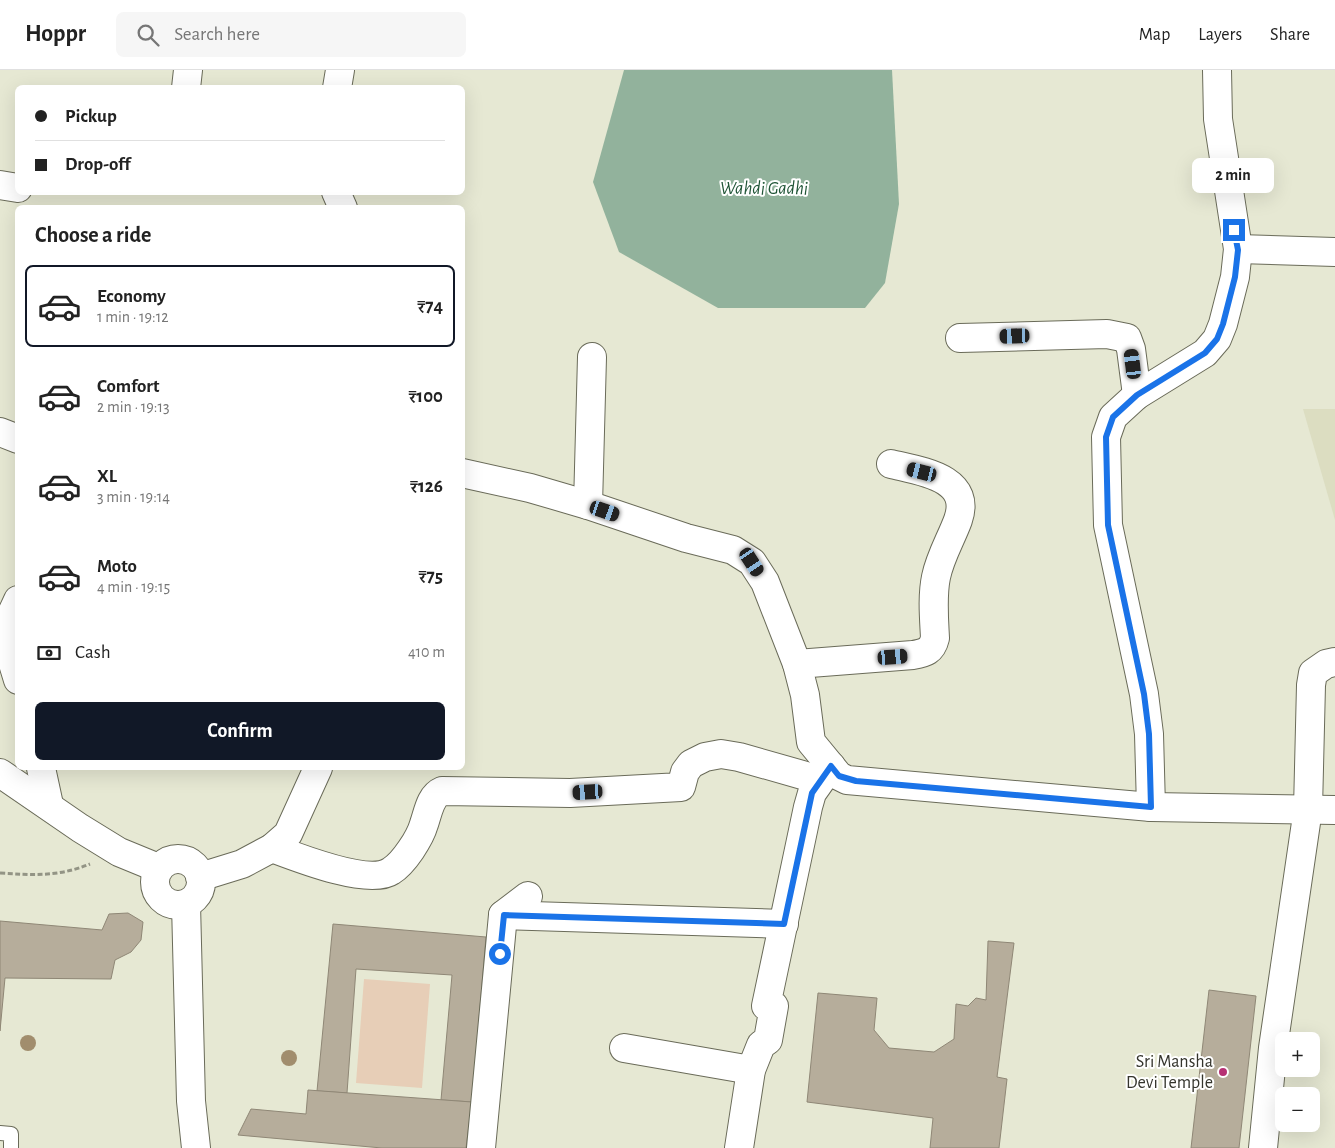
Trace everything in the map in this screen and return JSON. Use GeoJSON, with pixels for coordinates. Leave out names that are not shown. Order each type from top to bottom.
{"type":"FeatureCollection","features":[{"type":"Feature","properties":{"kind":"street"},"geometry":{"type":"LineString","coordinates":[[186,85],[188,70]]}},
{"type":"Feature","properties":{"kind":"street"},"geometry":{"type":"LineString","coordinates":[[338,85],[340,70]]}},
{"type":"Feature","properties":{"kind":"street"},"geometry":{"type":"LineString","coordinates":[[1151,807],[1149,734],[1144,694],[1108,525],[1106,437],[1113,417],[1137,395],[1205,353],[1217,339],[1223,324],[1235,277],[1238,250],[1218,119],[1217,70]]}},
{"type":"Feature","properties":{"kind":"street"},"geometry":{"type":"LineString","coordinates":[[0,185],[15,188]]}},
{"type":"Feature","properties":{"kind":"street"},"geometry":{"type":"LineString","coordinates":[[1238,250],[1335,252]]}},
{"type":"Feature","properties":{"kind":"street"},"geometry":{"type":"LineString","coordinates":[[960,338],[1107,334],[1127,338],[1131,349],[1137,395]]}},
{"type":"Feature","properties":{"kind":"street"},"geometry":{"type":"LineString","coordinates":[[588,506],[592,356]]}},
{"type":"Feature","properties":{"kind":"street"},"geometry":{"type":"LineString","coordinates":[[0,432],[15,438]]}},
{"type":"Feature","properties":{"kind":"street"},"geometry":{"type":"LineString","coordinates":[[797,664],[913,655],[926,653],[933,646],[935,638],[935,578],[959,518],[961,499],[952,486],[937,476],[891,464]]}},
{"type":"Feature","properties":{"kind":"street"},"geometry":{"type":"LineString","coordinates":[[465,474],[530,488],[686,538],[733,550],[752,562],[765,582],[797,664],[805,695],[811,742],[826,773]]}},
{"type":"Feature","properties":{"kind":"street"},"geometry":{"type":"LineString","coordinates":[[9,662],[12,613],[15,606]]}},
{"type":"Feature","properties":{"kind":"street"},"geometry":{"type":"LineString","coordinates":[[1263,1148],[1273,1048],[1308,809],[1310,686],[1313,674],[1326,664],[1335,662]]}},
{"type":"Feature","properties":{"kind":"street"},"geometry":{"type":"LineString","coordinates":[[272,848],[328,867],[369,876],[376,875],[391,871],[405,857],[423,829],[432,800],[437,793],[442,791],[570,792],[680,787],[685,772],[691,764],[705,757],[721,754],[826,773],[856,781],[1151,807],[1335,810]]}},
{"type":"Feature","properties":{"kind":"street"},"geometry":{"type":"LineString","coordinates":[[41,770],[49,805]]}},
{"type":"Feature","properties":{"kind":"street"},"geometry":{"type":"LineString","coordinates":[[200,877],[242,864],[272,848],[288,834],[317,770]]}},
{"type":"Feature","properties":{"kind":"street"},"geometry":{"type":"LineString","coordinates":[[0,772],[80,828],[119,852],[158,868]]}},
{"type":"Feature","properties":{"kind":"street"},"geometry":{"type":"LineString","coordinates":[[739,1148],[751,1070],[761,1045],[768,1040],[774,1006],[766,1006],[808,807],[812,793],[826,773]]}},
{"type":"Feature","properties":{"kind":"street"},"geometry":{"type":"LineString","coordinates":[[182,859],[192,864],[200,873],[201,886],[196,896],[186,904],[174,905],[163,900],[156,891],[154,879],[158,868],[169,860],[182,859]]}},
{"type":"Feature","properties":{"kind":"street"},"geometry":{"type":"LineString","coordinates":[[481,1148],[504,915],[528,896]]}},
{"type":"Feature","properties":{"kind":"street"},"geometry":{"type":"LineString","coordinates":[[186,904],[191,1101],[196,1148]]}},
{"type":"Feature","properties":{"kind":"street"},"geometry":{"type":"LineString","coordinates":[[504,915],[784,924]]}},
{"type":"Feature","properties":{"kind":"street"},"geometry":{"type":"LineString","coordinates":[[624,1048],[751,1070]]}},
{"type":"Feature","properties":{"kind":"lane"},"geometry":{"type":"LineString","coordinates":[[0,1133],[11,1134],[11,1148]]}},
{"type":"Feature","properties":{"kind":"path"},"geometry":{"type":"LineString","coordinates":[[0,873],[40,876],[77,869],[119,852]]}},
{"type":"Feature","properties":{"kind":"shaded area"},"geometry":{"type":"Polygon","coordinates":[[[1303,409],[1335,409],[1335,520],[1303,409]]]}},
{"type":"Feature","properties":{"kind":"shaded area"},"geometry":{"type":"Polygon","coordinates":[[[364,979],[430,984],[422,1088],[356,1083],[364,979]]]}},
{"type":"Feature","properties":{"kind":"water","name":"Wahdi Gadhi"},"geometry":{"type":"Polygon","coordinates":[[[624,70],[892,70],[899,204],[885,283],[865,308],[718,308],[619,252],[593,182],[624,70]]]}},
{"type":"Feature","properties":{"kind":"building"},"geometry":{"type":"Polygon","coordinates":[[[128,913],[143,922],[141,940],[131,952],[115,960],[111,979],[5,978],[0,1031],[0,921],[102,930],[109,914],[128,913]]]}},
{"type":"Feature","properties":{"kind":"building"},"geometry":{"type":"Polygon","coordinates":[[[333,924],[486,937],[472,1102],[441,1100],[452,975],[356,969],[347,1093],[317,1091],[333,924]]]}},
{"type":"Feature","properties":{"kind":"building"},"geometry":{"type":"Polygon","coordinates":[[[988,941],[1014,943],[997,1077],[1007,1079],[999,1148],[930,1148],[933,1118],[807,1102],[818,993],[877,998],[874,1030],[889,1048],[934,1052],[954,1039],[956,1004],[968,1006],[976,998],[986,1000],[988,941]]]}},
{"type":"Feature","properties":{"kind":"building","name":"Sri Mansha Devi Temple"},"geometry":{"type":"Polygon","coordinates":[[[1209,990],[1256,996],[1239,1148],[1191,1148],[1209,990]]]}},
{"type":"Feature","properties":{"kind":"building"},"geometry":{"type":"Polygon","coordinates":[[[308,1090],[472,1102],[466,1148],[382,1148],[238,1135],[251,1109],[306,1114],[308,1090]]]}},
{"type":"Feature","properties":{"kind":"place","name":"Sri Mansha Devi Temple"},"geometry":{"type":"Point","coordinates":[1223,1072]}},
{"type":"Feature","properties":{"kind":"route"},"geometry":{"type":"LineString","coordinates":[[500,954],[504,915],[784,924],[812,793],[831,766],[839,776],[847,780],[1151,807],[1149,734],[1144,694],[1108,525],[1106,437],[1113,417],[1137,395],[1205,353],[1217,339],[1223,324],[1235,277],[1238,250],[1234,230]]}}]}
